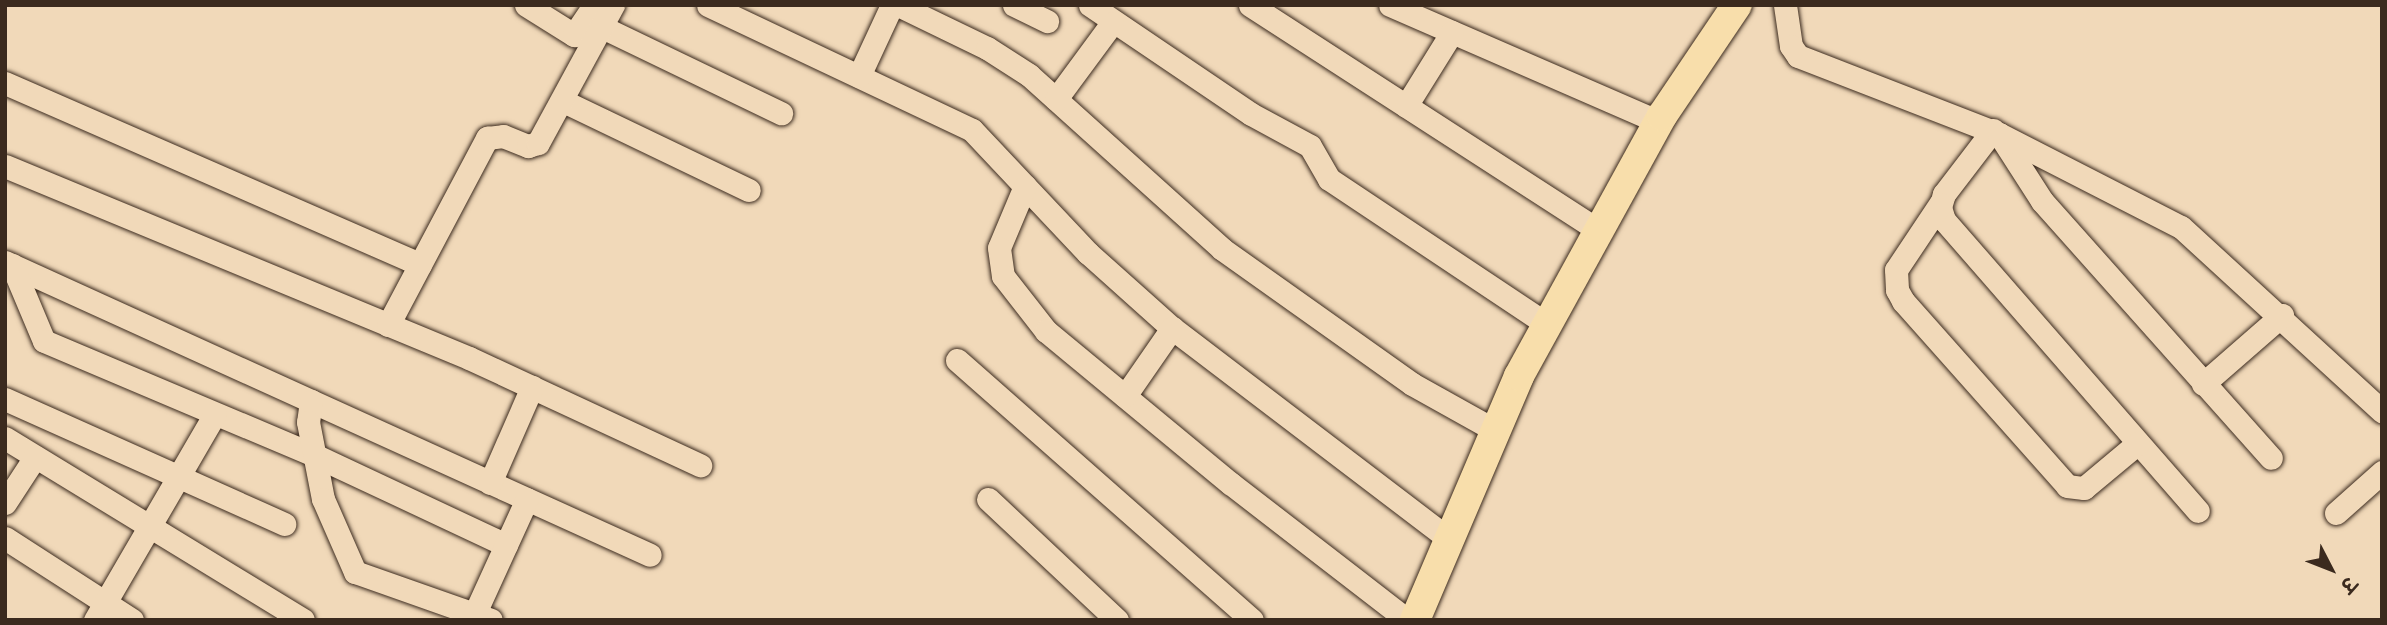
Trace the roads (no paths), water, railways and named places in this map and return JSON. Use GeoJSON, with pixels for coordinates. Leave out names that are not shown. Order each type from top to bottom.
{"type":"FeatureCollection","features":[{"type":"Feature","properties":{"kind":"main road"},"geometry":{"type":"LineString","coordinates":[[1415,620],[1496,431],[1548,325],[1659,121],[1737,5]]}},
{"type":"Feature","properties":{"kind":"street"},"geometry":{"type":"LineString","coordinates":[[526,5],[574,36],[613,5]]}},
{"type":"Feature","properties":{"kind":"street"},"geometry":{"type":"LineString","coordinates":[[708,5],[972,130],[1088,253],[1172,328],[1449,539]]}},
{"type":"Feature","properties":{"kind":"street"},"geometry":{"type":"LineString","coordinates":[[859,76],[892,5]]}},
{"type":"Feature","properties":{"kind":"street"},"geometry":{"type":"LineString","coordinates":[[898,5],[986,48],[1056,99],[1222,249],[1412,384],[1496,431]]}},
{"type":"Feature","properties":{"kind":"street"},"geometry":{"type":"LineString","coordinates":[[1014,5],[1047,21]]}},
{"type":"Feature","properties":{"kind":"street"},"geometry":{"type":"LineString","coordinates":[[1090,5],[1112,23],[1251,114],[1310,146],[1329,180],[1548,325]]}},
{"type":"Feature","properties":{"kind":"street"},"geometry":{"type":"LineString","coordinates":[[1250,5],[1599,231]]}},
{"type":"Feature","properties":{"kind":"street"},"geometry":{"type":"LineString","coordinates":[[1390,5],[1659,121]]}},
{"type":"Feature","properties":{"kind":"street"},"geometry":{"type":"LineString","coordinates":[[1785,5],[1791,46],[1798,56],[1996,132],[2167,217],[2282,315],[2382,411]]}},
{"type":"Feature","properties":{"kind":"street"},"geometry":{"type":"LineString","coordinates":[[388,325],[487,138],[503,136],[533,146],[563,101],[598,16]]}},
{"type":"Feature","properties":{"kind":"street"},"geometry":{"type":"LineString","coordinates":[[598,16],[781,113]]}},
{"type":"Feature","properties":{"kind":"street"},"geometry":{"type":"LineString","coordinates":[[1056,99],[1112,23]]}},
{"type":"Feature","properties":{"kind":"street"},"geometry":{"type":"LineString","coordinates":[[1406,107],[1452,32]]}},
{"type":"Feature","properties":{"kind":"street"},"geometry":{"type":"LineString","coordinates":[[5,83],[420,264]]}},
{"type":"Feature","properties":{"kind":"street"},"geometry":{"type":"LineString","coordinates":[[563,101],[749,190]]}},
{"type":"Feature","properties":{"kind":"street"},"geometry":{"type":"LineString","coordinates":[[1996,132],[1940,204],[1896,270],[1897,290],[1903,301],[2067,486],[2084,488],[2138,443]]}},
{"type":"Feature","properties":{"kind":"street"},"geometry":{"type":"LineString","coordinates":[[1996,132],[2042,201],[2271,458]]}},
{"type":"Feature","properties":{"kind":"street"},"geometry":{"type":"LineString","coordinates":[[5,166],[388,325],[532,387],[700,465]]}},
{"type":"Feature","properties":{"kind":"street"},"geometry":{"type":"LineString","coordinates":[[1025,186],[999,248],[1003,276],[1046,331],[1407,620]]}},
{"type":"Feature","properties":{"kind":"street"},"geometry":{"type":"LineString","coordinates":[[1940,204],[1948,226],[2198,511]]}},
{"type":"Feature","properties":{"kind":"street"},"geometry":{"type":"LineString","coordinates":[[8,264],[650,555]]}},
{"type":"Feature","properties":{"kind":"street"},"geometry":{"type":"LineString","coordinates":[[8,264],[44,341],[314,456],[506,545]]}},
{"type":"Feature","properties":{"kind":"street"},"geometry":{"type":"LineString","coordinates":[[2203,384],[2282,315]]}},
{"type":"Feature","properties":{"kind":"street"},"geometry":{"type":"LineString","coordinates":[[1125,396],[1172,328]]}},
{"type":"Feature","properties":{"kind":"street"},"geometry":{"type":"LineString","coordinates":[[957,360],[1252,620]]}},
{"type":"Feature","properties":{"kind":"street"},"geometry":{"type":"LineString","coordinates":[[490,482],[532,387]]}},
{"type":"Feature","properties":{"kind":"street"},"geometry":{"type":"LineString","coordinates":[[5,399],[284,524]]}},
{"type":"Feature","properties":{"kind":"street"},"geometry":{"type":"LineString","coordinates":[[311,401],[308,422],[323,499],[355,572],[483,617],[506,545],[527,499]]}},
{"type":"Feature","properties":{"kind":"street"},"geometry":{"type":"LineString","coordinates":[[100,611],[215,414]]}},
{"type":"Feature","properties":{"kind":"street"},"geometry":{"type":"LineString","coordinates":[[5,439],[148,529],[303,620]]}},
{"type":"Feature","properties":{"kind":"street"},"geometry":{"type":"LineString","coordinates":[[5,503],[35,457]]}},
{"type":"Feature","properties":{"kind":"street"},"geometry":{"type":"LineString","coordinates":[[2336,513],[2382,472]]}},
{"type":"Feature","properties":{"kind":"street"},"geometry":{"type":"LineString","coordinates":[[988,499],[1117,620]]}},
{"type":"Feature","properties":{"kind":"street"},"geometry":{"type":"LineString","coordinates":[[5,538],[100,611],[132,620]]}}]}
